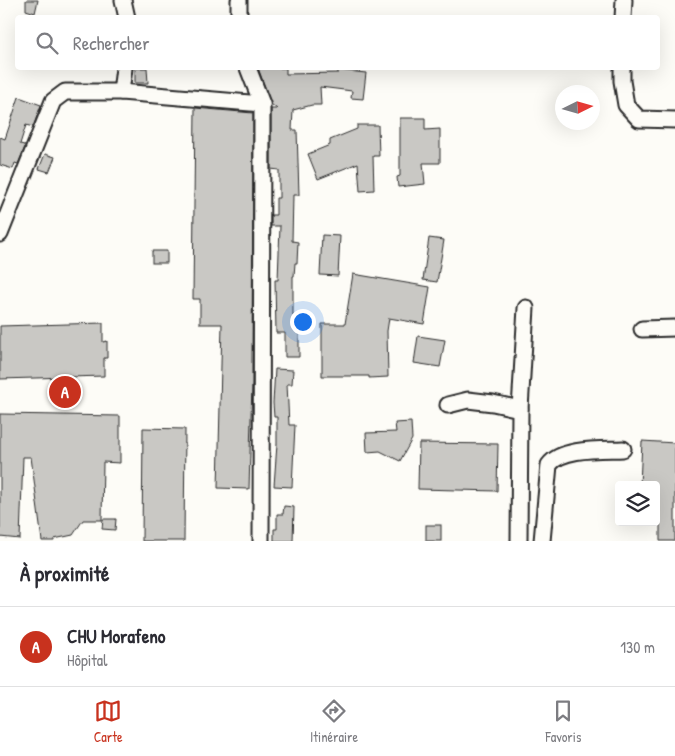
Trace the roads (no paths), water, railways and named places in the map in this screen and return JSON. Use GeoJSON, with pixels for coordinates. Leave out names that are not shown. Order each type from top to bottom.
{"type":"FeatureCollection","features":[{"type":"Feature","properties":{"kind":"street"},"geometry":{"type":"LineString","coordinates":[[124,0],[126,15]]}},
{"type":"Feature","properties":{"kind":"street"},"geometry":{"type":"LineString","coordinates":[[239,0],[239,15]]}},
{"type":"Feature","properties":{"kind":"street"},"geometry":{"type":"LineString","coordinates":[[623,15],[624,0]]}},
{"type":"Feature","properties":{"kind":"street"},"geometry":{"type":"LineString","coordinates":[[121,92],[124,70]]}},
{"type":"Feature","properties":{"kind":"street"},"geometry":{"type":"LineString","coordinates":[[249,70],[262,104],[261,541]]}},
{"type":"Feature","properties":{"kind":"street"},"geometry":{"type":"LineString","coordinates":[[622,70],[626,105],[639,118],[675,120]]}},
{"type":"Feature","properties":{"kind":"street"},"geometry":{"type":"LineString","coordinates":[[0,234],[53,101],[65,92],[121,92],[262,104]]}},
{"type":"Feature","properties":{"kind":"street"},"geometry":{"type":"LineString","coordinates":[[519,541],[520,409],[526,308]]}},
{"type":"Feature","properties":{"kind":"street"},"geometry":{"type":"LineString","coordinates":[[642,329],[675,328]]}},
{"type":"Feature","properties":{"kind":"street"},"geometry":{"type":"LineString","coordinates":[[448,404],[468,400],[520,409]]}},
{"type":"Feature","properties":{"kind":"street"},"geometry":{"type":"LineString","coordinates":[[542,541],[549,465],[553,459],[570,452],[624,449]]}},
{"type":"Feature","properties":{"kind":"place","name":"CHU Morafeno"},"geometry":{"type":"Point","coordinates":[65,392]}}]}
